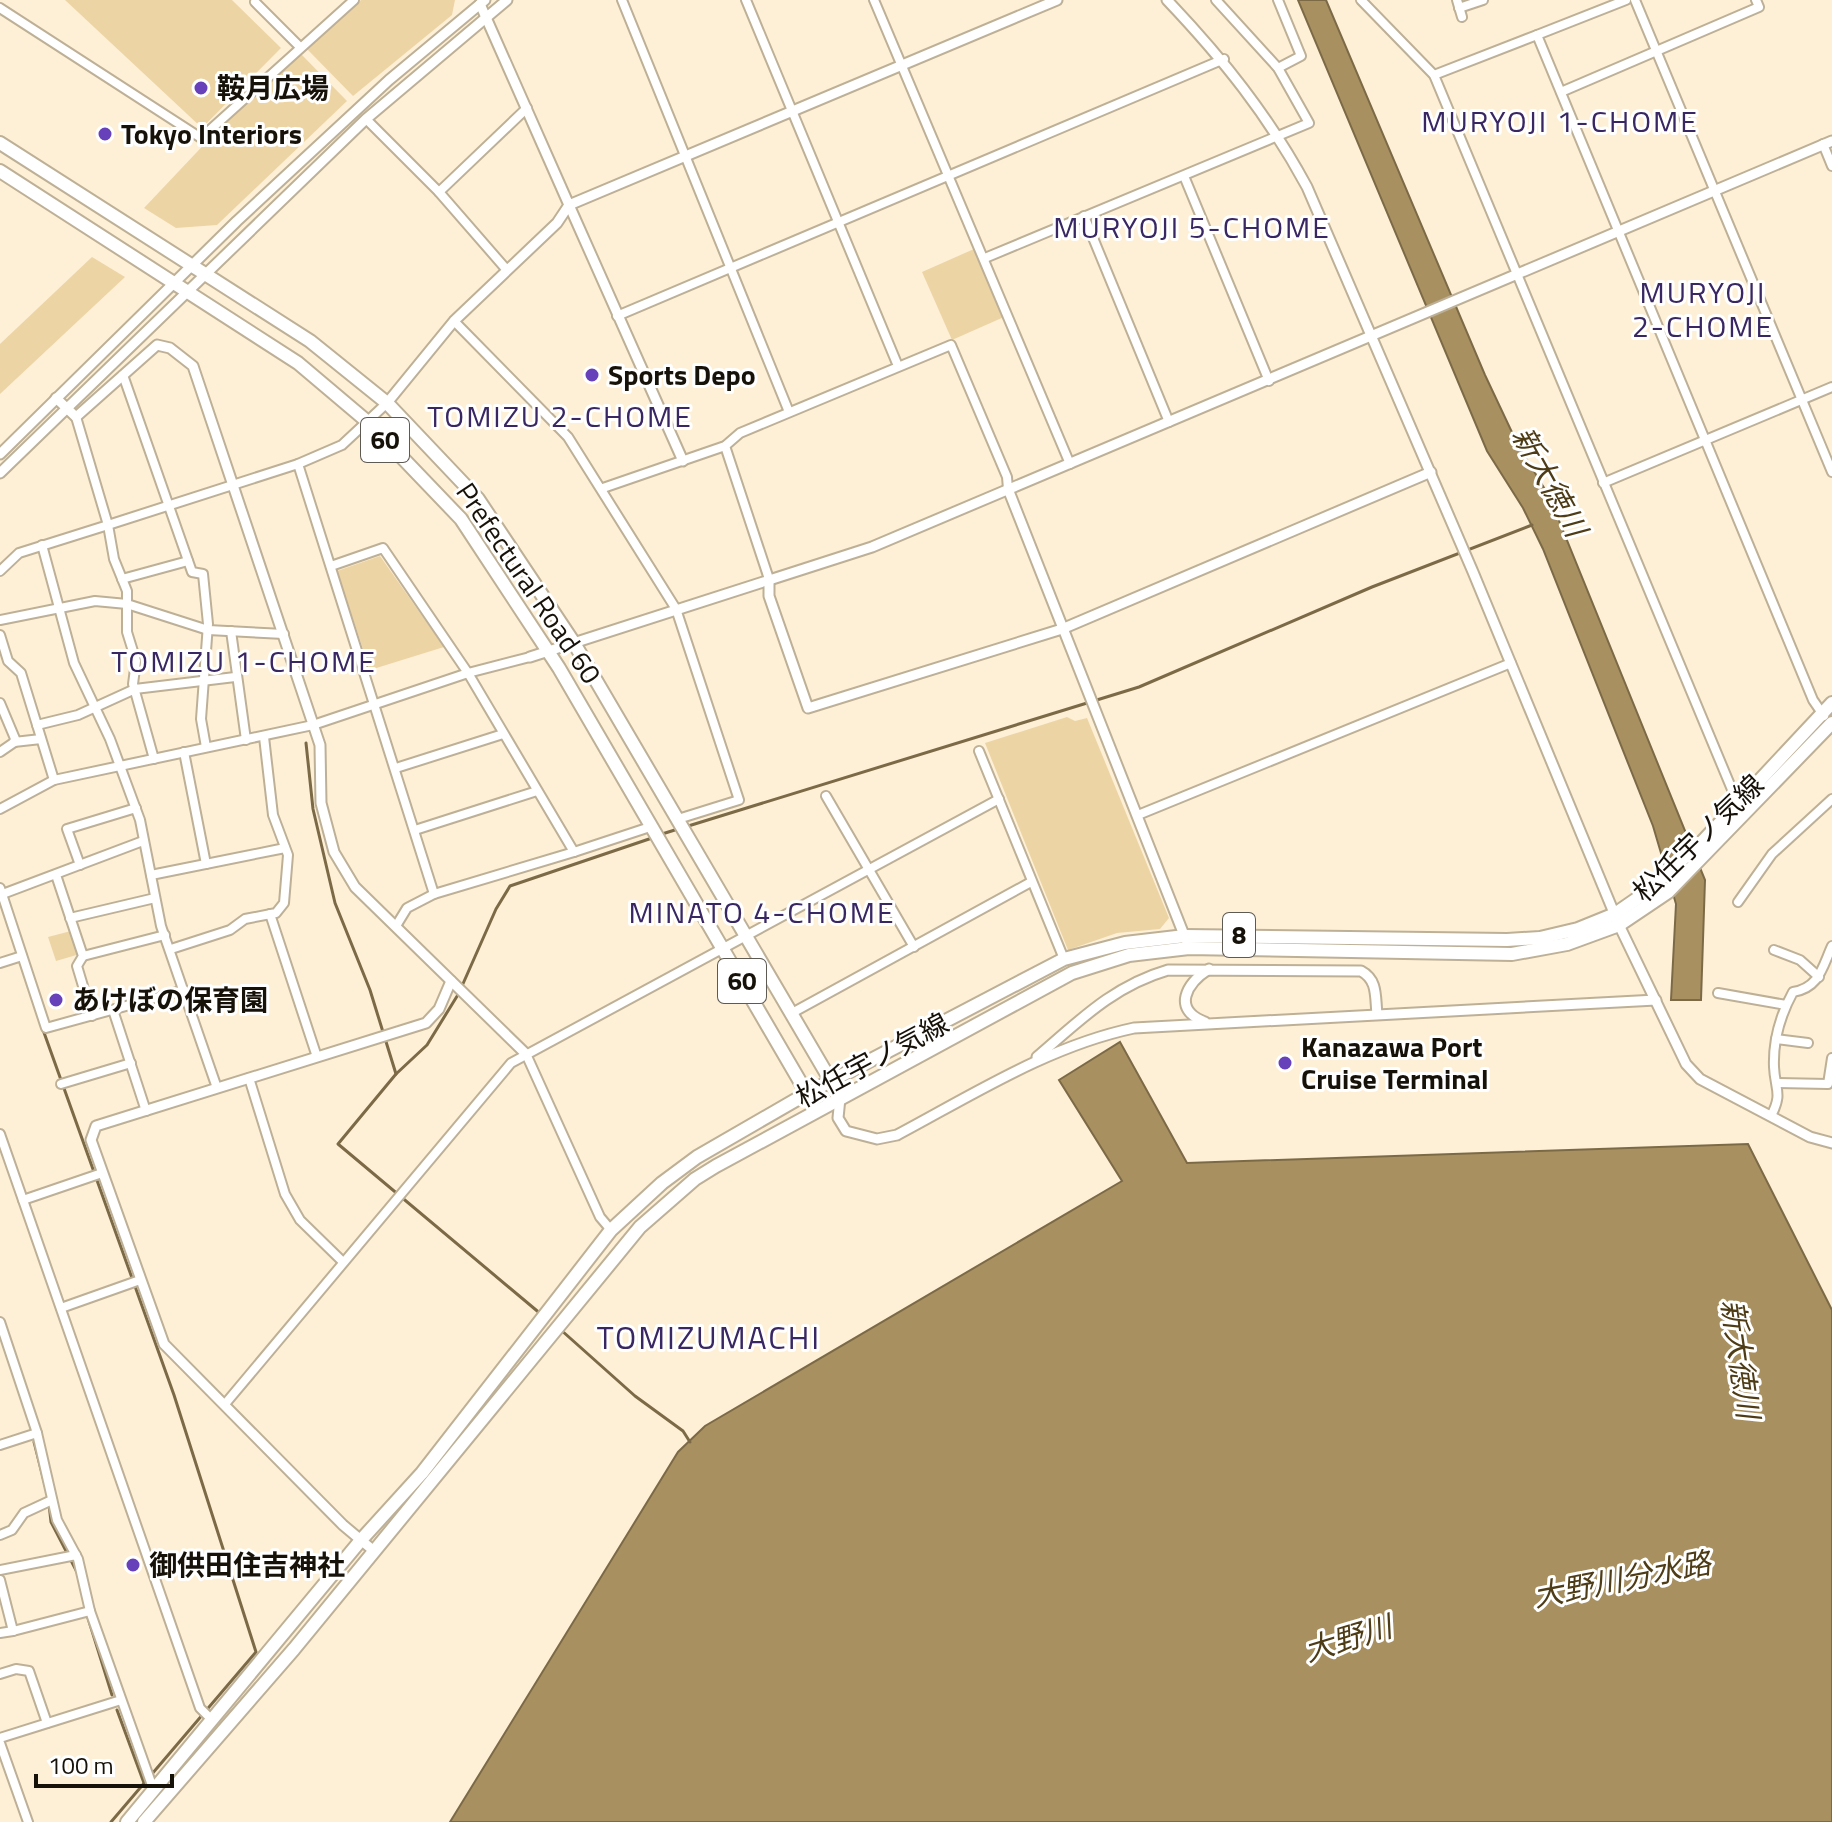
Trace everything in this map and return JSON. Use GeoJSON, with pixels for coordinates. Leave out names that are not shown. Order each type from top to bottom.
{"type":"FeatureCollection","features":[{"type":"Feature","properties":{"kind":"main road","name":"Prefectural Road 60"},"geometry":{"type":"LineString","coordinates":[[0,143],[310,341],[387,403],[478,499],[574,643],[840,1098]]}},
{"type":"Feature","properties":{"kind":"main road","name":"Prefectural Road 60"},"geometry":{"type":"LineString","coordinates":[[0,171],[298,363],[369,423],[461,519],[549,651],[817,1110]]}},
{"type":"Feature","properties":{"kind":"main road","name":"松任宇ノ気線"},"geometry":{"type":"LineString","coordinates":[[127,1822],[150,1781],[210,1718],[422,1473],[611,1230],[662,1183],[697,1157],[806,1094],[1064,959],[1125,943],[1187,942],[1512,954],[1567,944],[1617,920],[1666,886],[1829,722],[1832,703]]}},
{"type":"Feature","properties":{"kind":"main road","name":"松任宇ノ気線"},"geometry":{"type":"LineString","coordinates":[[1706,847],[1738,804],[1829,722]]}},
{"type":"Feature","properties":{"kind":"main road","name":"松任宇ノ気線"},"geometry":{"type":"LineString","coordinates":[[144,1822],[374,1551],[561,1322],[660,1208],[706,1173],[1072,973],[1129,955],[1187,942]]}},
{"type":"Feature","properties":{"kind":"street"},"geometry":{"type":"LineString","coordinates":[[0,8],[201,138],[354,0]]}},
{"type":"Feature","properties":{"kind":"street"},"geometry":{"type":"LineString","coordinates":[[0,473],[366,119],[507,0]]}},
{"type":"Feature","properties":{"kind":"street"},"geometry":{"type":"LineString","coordinates":[[622,0],[789,412]]}},
{"type":"Feature","properties":{"kind":"street"},"geometry":{"type":"LineString","coordinates":[[746,0],[898,366]]}},
{"type":"Feature","properties":{"kind":"street"},"geometry":{"type":"LineString","coordinates":[[874,0],[1070,464]]}},
{"type":"Feature","properties":{"kind":"street"},"geometry":{"type":"LineString","coordinates":[[0,571],[19,553],[298,464],[342,445],[369,423],[454,321],[557,223],[569,205],[1057,0]]}},
{"type":"Feature","properties":{"kind":"street"},"geometry":{"type":"LineString","coordinates":[[1167,0],[1224,59],[1280,137],[1307,187],[1431,472],[1617,920],[1686,1064],[1700,1079],[1810,1137],[1832,1143]]}},
{"type":"Feature","properties":{"kind":"street"},"geometry":{"type":"LineString","coordinates":[[985,258],[1309,123],[1278,68],[1216,0]]}},
{"type":"Feature","properties":{"kind":"street"},"geometry":{"type":"LineString","coordinates":[[1278,0],[1301,56],[1278,68]]}},
{"type":"Feature","properties":{"kind":"street"},"geometry":{"type":"LineString","coordinates":[[1361,0],[1434,75],[1738,804]]}},
{"type":"Feature","properties":{"kind":"street"},"geometry":{"type":"LineString","coordinates":[[1459,8],[1483,0]]}},
{"type":"Feature","properties":{"kind":"street"},"geometry":{"type":"LineString","coordinates":[[1434,75],[1626,0]]}},
{"type":"Feature","properties":{"kind":"street"},"geometry":{"type":"LineString","coordinates":[[1635,0],[1832,472]]}},
{"type":"Feature","properties":{"kind":"street"},"geometry":{"type":"LineString","coordinates":[[1561,92],[1759,7],[1756,0]]}},
{"type":"Feature","properties":{"kind":"street"},"geometry":{"type":"LineString","coordinates":[[255,1],[300,47]]}},
{"type":"Feature","properties":{"kind":"street"},"geometry":{"type":"LineString","coordinates":[[0,454],[190,266],[389,80],[481,1],[683,461]]}},
{"type":"Feature","properties":{"kind":"street"},"geometry":{"type":"LineString","coordinates":[[1537,35],[1829,722]]}},
{"type":"Feature","properties":{"kind":"street"},"geometry":{"type":"LineString","coordinates":[[617,316],[1224,59]]}},
{"type":"Feature","properties":{"kind":"street"},"geometry":{"type":"LineString","coordinates":[[439,192],[527,108]]}},
{"type":"Feature","properties":{"kind":"street"},"geometry":{"type":"LineString","coordinates":[[366,119],[439,192],[506,269]]}},
{"type":"Feature","properties":{"kind":"street"},"geometry":{"type":"LineString","coordinates":[[0,809],[54,780],[313,725],[468,673],[530,657],[872,547],[1373,338],[1828,142],[1832,166]]}},
{"type":"Feature","properties":{"kind":"street"},"geometry":{"type":"LineString","coordinates":[[1184,176],[1269,381]]}},
{"type":"Feature","properties":{"kind":"street"},"geometry":{"type":"LineString","coordinates":[[1084,216],[1169,422]]}},
{"type":"Feature","properties":{"kind":"street"},"geometry":{"type":"LineString","coordinates":[[454,321],[568,437],[603,488],[676,609],[739,800],[678,819]]}},
{"type":"Feature","properties":{"kind":"street"},"geometry":{"type":"LineString","coordinates":[[76,417],[157,345],[170,348],[193,366],[320,745],[321,803],[334,852],[355,887],[526,1054],[600,1217],[611,1230]]}},
{"type":"Feature","properties":{"kind":"street"},"geometry":{"type":"LineString","coordinates":[[603,488],[725,446],[740,433],[951,345],[1007,477],[1008,489],[1062,629],[1187,942]]}},
{"type":"Feature","properties":{"kind":"street"},"geometry":{"type":"LineString","coordinates":[[123,375],[192,572],[203,574],[208,630],[201,719],[206,747]]}},
{"type":"Feature","properties":{"kind":"street"},"geometry":{"type":"LineString","coordinates":[[1603,483],[1832,387]]}},
{"type":"Feature","properties":{"kind":"street"},"geometry":{"type":"LineString","coordinates":[[56,398],[76,417],[108,525],[127,604],[127,632],[136,661],[135,689],[154,759]]}},
{"type":"Feature","properties":{"kind":"street"},"geometry":{"type":"LineString","coordinates":[[725,446],[769,579],[769,596],[808,708],[1062,629],[1431,472]]}},
{"type":"Feature","properties":{"kind":"street"},"geometry":{"type":"LineString","coordinates":[[298,464],[434,894]]}},
{"type":"Feature","properties":{"kind":"street"},"geometry":{"type":"LineString","coordinates":[[42,545],[74,663],[97,707],[136,808],[165,935],[217,1088]]}},
{"type":"Feature","properties":{"kind":"street"},"geometry":{"type":"LineString","coordinates":[[331,566],[383,548],[468,673],[574,852]]}},
{"type":"Feature","properties":{"kind":"street"},"geometry":{"type":"LineString","coordinates":[[122,579],[188,561]]}},
{"type":"Feature","properties":{"kind":"street"},"geometry":{"type":"LineString","coordinates":[[0,620],[95,601],[127,604],[208,630],[284,634]]}},
{"type":"Feature","properties":{"kind":"street"},"geometry":{"type":"LineString","coordinates":[[231,631],[246,740]]}},
{"type":"Feature","properties":{"kind":"street"},"geometry":{"type":"LineString","coordinates":[[0,635],[11,664],[21,673],[54,780]]}},
{"type":"Feature","properties":{"kind":"street"},"geometry":{"type":"LineString","coordinates":[[1138,815],[1511,663]]}},
{"type":"Feature","properties":{"kind":"street"},"geometry":{"type":"LineString","coordinates":[[0,666],[11,664]]}},
{"type":"Feature","properties":{"kind":"street"},"geometry":{"type":"LineString","coordinates":[[37,725],[97,707],[135,689],[235,677]]}},
{"type":"Feature","properties":{"kind":"street"},"geometry":{"type":"LineString","coordinates":[[0,703],[14,742]]}},
{"type":"Feature","properties":{"kind":"street"},"geometry":{"type":"LineString","coordinates":[[396,768],[503,734]]}},
{"type":"Feature","properties":{"kind":"street"},"geometry":{"type":"LineString","coordinates":[[171,949],[230,930],[245,919],[270,914],[284,903],[288,855],[273,815],[264,737]]}},
{"type":"Feature","properties":{"kind":"street"},"geometry":{"type":"LineString","coordinates":[[0,752],[14,742],[41,739]]}},
{"type":"Feature","properties":{"kind":"street"},"geometry":{"type":"LineString","coordinates":[[979,751],[1064,959]]}},
{"type":"Feature","properties":{"kind":"street"},"geometry":{"type":"LineString","coordinates":[[184,752],[206,864]]}},
{"type":"Feature","properties":{"kind":"street"},"geometry":{"type":"LineString","coordinates":[[415,830],[537,791]]}},
{"type":"Feature","properties":{"kind":"street"},"geometry":{"type":"LineString","coordinates":[[826,796],[914,947]]}},
{"type":"Feature","properties":{"kind":"street"},"geometry":{"type":"LineString","coordinates":[[225,1404],[511,1063],[999,799]]}},
{"type":"Feature","properties":{"kind":"street"},"geometry":{"type":"LineString","coordinates":[[1738,902],[1772,854],[1832,799]]}},
{"type":"Feature","properties":{"kind":"street"},"geometry":{"type":"LineString","coordinates":[[80,865],[67,829],[136,808]]}},
{"type":"Feature","properties":{"kind":"street"},"geometry":{"type":"LineString","coordinates":[[396,926],[407,908],[434,894],[650,827]]}},
{"type":"Feature","properties":{"kind":"street"},"geometry":{"type":"LineString","coordinates":[[143,841],[1,893],[46,1028],[184,990]]}},
{"type":"Feature","properties":{"kind":"street"},"geometry":{"type":"LineString","coordinates":[[151,875],[285,848]]}},
{"type":"Feature","properties":{"kind":"street"},"geometry":{"type":"LineString","coordinates":[[56,875],[83,956]]}},
{"type":"Feature","properties":{"kind":"street"},"geometry":{"type":"LineString","coordinates":[[792,1013],[1031,882]]}},
{"type":"Feature","properties":{"kind":"street"},"geometry":{"type":"LineString","coordinates":[[70,918],[155,898]]}},
{"type":"Feature","properties":{"kind":"street"},"geometry":{"type":"LineString","coordinates":[[270,914],[317,1057]]}},
{"type":"Feature","properties":{"kind":"street"},"geometry":{"type":"LineString","coordinates":[[92,1016],[77,966],[83,956],[165,935]]}},
{"type":"Feature","properties":{"kind":"street"},"geometry":{"type":"LineString","coordinates":[[1771,1116],[1780,1098],[1776,1039],[1786,1005],[1793,992],[1806,990],[1819,977],[1829,961],[1832,946]]}},
{"type":"Feature","properties":{"kind":"street"},"geometry":{"type":"LineString","coordinates":[[1774,950],[1800,960],[1819,977]]}},
{"type":"Feature","properties":{"kind":"street"},"geometry":{"type":"LineString","coordinates":[[0,963],[22,956]]}},
{"type":"Feature","properties":{"kind":"street"},"geometry":{"type":"LineString","coordinates":[[1209,1023],[1195,1018],[1187,1008],[1185,993],[1192,980],[1212,968]]}},
{"type":"Feature","properties":{"kind":"street"},"geometry":{"type":"LineString","coordinates":[[1025,1067],[1100,1001],[1129,984],[1168,970],[1361,971],[1370,975],[1374,984],[1377,1014]]}},
{"type":"Feature","properties":{"kind":"street"},"geometry":{"type":"LineString","coordinates":[[374,1551],[164,1344],[91,1140],[96,1126],[426,1023],[439,1009],[451,981]]}},
{"type":"Feature","properties":{"kind":"street"},"geometry":{"type":"LineString","coordinates":[[1718,993],[1786,1005]]}},
{"type":"Feature","properties":{"kind":"street"},"geometry":{"type":"LineString","coordinates":[[840,1098],[838,1118],[846,1131],[877,1139],[897,1135],[1025,1067],[1101,1035],[1156,1025],[1349,1019],[1377,1014],[1656,1000]]}},
{"type":"Feature","properties":{"kind":"street"},"geometry":{"type":"LineString","coordinates":[[113,1010],[146,1111]]}},
{"type":"Feature","properties":{"kind":"street"},"geometry":{"type":"LineString","coordinates":[[1776,1039],[1808,1043]]}},
{"type":"Feature","properties":{"kind":"street"},"geometry":{"type":"LineString","coordinates":[[1777,1083],[1828,1084],[1832,1058]]}},
{"type":"Feature","properties":{"kind":"street"},"geometry":{"type":"LineString","coordinates":[[61,1084],[131,1063]]}},
{"type":"Feature","properties":{"kind":"street"},"geometry":{"type":"LineString","coordinates":[[249,1078],[285,1194],[300,1220],[342,1261]]}},
{"type":"Feature","properties":{"kind":"street"},"geometry":{"type":"LineString","coordinates":[[817,1110],[838,1118]]}},
{"type":"Feature","properties":{"kind":"street"},"geometry":{"type":"LineString","coordinates":[[0,1134],[200,1708],[210,1718]]}},
{"type":"Feature","properties":{"kind":"street"},"geometry":{"type":"LineString","coordinates":[[23,1200],[101,1173]]}},
{"type":"Feature","properties":{"kind":"street"},"geometry":{"type":"LineString","coordinates":[[61,1308],[139,1281]]}},
{"type":"Feature","properties":{"kind":"street"},"geometry":{"type":"LineString","coordinates":[[0,1322],[37,1433],[49,1501],[75,1555],[90,1611],[150,1781]]}},
{"type":"Feature","properties":{"kind":"street"},"geometry":{"type":"LineString","coordinates":[[0,1445],[37,1433]]}},
{"type":"Feature","properties":{"kind":"street"},"geometry":{"type":"LineString","coordinates":[[0,1535],[12,1530],[24,1513],[49,1501]]}},
{"type":"Feature","properties":{"kind":"street"},"geometry":{"type":"LineString","coordinates":[[0,1570],[75,1555]]}},
{"type":"Feature","properties":{"kind":"street"},"geometry":{"type":"LineString","coordinates":[[0,1580],[13,1631]]}},
{"type":"Feature","properties":{"kind":"street"},"geometry":{"type":"LineString","coordinates":[[0,1633],[90,1611]]}},
{"type":"Feature","properties":{"kind":"street"},"geometry":{"type":"LineString","coordinates":[[0,1674],[16,1669],[29,1671],[47,1723]]}},
{"type":"Feature","properties":{"kind":"street"},"geometry":{"type":"LineString","coordinates":[[28,1822],[0,1740],[121,1700]]}},
{"type":"Feature","properties":{"kind":"shaded area","name":"鞍月広場"},"geometry":{"type":"Polygon","coordinates":[[[65,0],[232,0],[281,48],[202,128],[65,0]]]}},
{"type":"Feature","properties":{"kind":"shaded area"},"geometry":{"type":"Polygon","coordinates":[[[361,0],[455,0],[452,15],[353,96],[307,49],[361,0]]]}},
{"type":"Feature","properties":{"kind":"shaded area"},"geometry":{"type":"Polygon","coordinates":[[[301,54],[347,101],[217,225],[176,228],[144,208],[213,135],[301,54]]]}},
{"type":"Feature","properties":{"kind":"shaded area"},"geometry":{"type":"Polygon","coordinates":[[[974,249],[1004,317],[952,340],[922,272],[974,249]]]}},
{"type":"Feature","properties":{"kind":"shaded area"},"geometry":{"type":"Polygon","coordinates":[[[92,257],[125,277],[0,394],[0,344],[92,257]]]}},
{"type":"Feature","properties":{"kind":"shaded area"},"geometry":{"type":"Polygon","coordinates":[[[380,556],[444,647],[370,670],[337,571],[380,556]]]}},
{"type":"Feature","properties":{"kind":"shaded area"},"geometry":{"type":"Polygon","coordinates":[[[1067,717],[1075,721],[1087,718],[1169,918],[1160,929],[1117,933],[1068,950],[985,743],[1067,717]]]}},
{"type":"Feature","properties":{"kind":"shaded area"},"geometry":{"type":"Polygon","coordinates":[[[71,931],[80,954],[56,961],[48,937],[71,931]]]}},
{"type":"Feature","properties":{"kind":"water"},"geometry":{"type":"Polygon","coordinates":[[[1298,0],[1326,0],[1485,375],[1518,445],[1549,496],[1705,880],[1701,1000],[1671,1000],[1676,904],[1653,826],[1543,549],[1523,508],[1487,451],[1298,0]]]}},
{"type":"Feature","properties":{"kind":"water"},"geometry":{"type":"Polygon","coordinates":[[[1120,1042],[1187,1163],[1748,1144],[1832,1310],[1832,1822],[450,1822],[678,1452],[705,1426],[1122,1181],[1059,1080],[1120,1042]]]}},
{"type":"Feature","properties":{"kind":"waterway"},"geometry":{"type":"LineString","coordinates":[[685,827],[1139,687],[1372,587],[1532,525]]}},
{"type":"Feature","properties":{"kind":"waterway"},"geometry":{"type":"LineString","coordinates":[[306,743],[313,809],[335,903],[370,990],[396,1074]]}},
{"type":"Feature","properties":{"kind":"waterway"},"geometry":{"type":"LineString","coordinates":[[662,834],[678,829]]}},
{"type":"Feature","properties":{"kind":"waterway"},"geometry":{"type":"LineString","coordinates":[[462,986],[496,909],[510,886],[655,837]]}},
{"type":"Feature","properties":{"kind":"waterway"},"geometry":{"type":"LineString","coordinates":[[459,993],[427,1045],[396,1074],[338,1144],[542,1315]]}},
{"type":"Feature","properties":{"kind":"waterway"},"geometry":{"type":"LineString","coordinates":[[42,1027],[174,1395],[256,1652],[111,1822]]}},
{"type":"Feature","properties":{"kind":"waterway"},"geometry":{"type":"LineString","coordinates":[[561,1330],[635,1396],[683,1431],[690,1442]]}},
{"type":"Feature","properties":{"kind":"waterway"},"geometry":{"type":"LineString","coordinates":[[34,1442],[46,1489]]}},
{"type":"Feature","properties":{"kind":"waterway"},"geometry":{"type":"LineString","coordinates":[[49,1504],[51,1522],[78,1574]]}},
{"type":"Feature","properties":{"kind":"waterway"},"geometry":{"type":"LineString","coordinates":[[88,1618],[112,1695]]}},
{"type":"Feature","properties":{"kind":"waterway"},"geometry":{"type":"LineString","coordinates":[[117,1710],[144,1783]]}},
{"type":"Feature","properties":{"kind":"place","name":"鞍月広場"},"geometry":{"type":"Point","coordinates":[201,88]}},
{"type":"Feature","properties":{"kind":"place","name":"Tokyo Interiors"},"geometry":{"type":"Point","coordinates":[105,134]}},
{"type":"Feature","properties":{"kind":"place","name":"Sports Depo"},"geometry":{"type":"Point","coordinates":[592,375]}},
{"type":"Feature","properties":{"kind":"place","name":"あけぼの保育園"},"geometry":{"type":"Point","coordinates":[56,1000]}},
{"type":"Feature","properties":{"kind":"place","name":"Kanazawa Port Cruise Terminal"},"geometry":{"type":"Point","coordinates":[1285,1063]}},
{"type":"Feature","properties":{"kind":"place","name":"御供田住吉神社"},"geometry":{"type":"Point","coordinates":[133,1565]}},
{"type":"Feature","properties":{"kind":"district","name":"MURYOJI 1-CHOME"},"geometry":{"type":"Point","coordinates":[1560,122]}},
{"type":"Feature","properties":{"kind":"district","name":"MURYOJI 5-CHOME"},"geometry":{"type":"Point","coordinates":[1192,228]}},
{"type":"Feature","properties":{"kind":"district","name":"MURYOJI 2-CHOME"},"geometry":{"type":"Point","coordinates":[1703,310]}},
{"type":"Feature","properties":{"kind":"district","name":"TOMIZU 2-CHOME"},"geometry":{"type":"Point","coordinates":[560,417]}},
{"type":"Feature","properties":{"kind":"district","name":"TOMIZU 1-CHOME"},"geometry":{"type":"Point","coordinates":[244,662]}},
{"type":"Feature","properties":{"kind":"district","name":"MINATO 4-CHOME"},"geometry":{"type":"Point","coordinates":[762,913]}},
{"type":"Feature","properties":{"kind":"district","name":"TOMIZUMACHI"},"geometry":{"type":"Point","coordinates":[709,1338]}},
{"type":"Feature","properties":{"kind":"water label","name":"新大徳川"},"geometry":{"type":"Point","coordinates":[1549,482]}},
{"type":"Feature","properties":{"kind":"water label","name":"新大徳川"},"geometry":{"type":"Point","coordinates":[1740,1359]}},
{"type":"Feature","properties":{"kind":"water label","name":"大野川分水路"},"geometry":{"type":"Point","coordinates":[1622,1580]}},
{"type":"Feature","properties":{"kind":"water label","name":"大野川"},"geometry":{"type":"Point","coordinates":[1348,1639]}}]}
